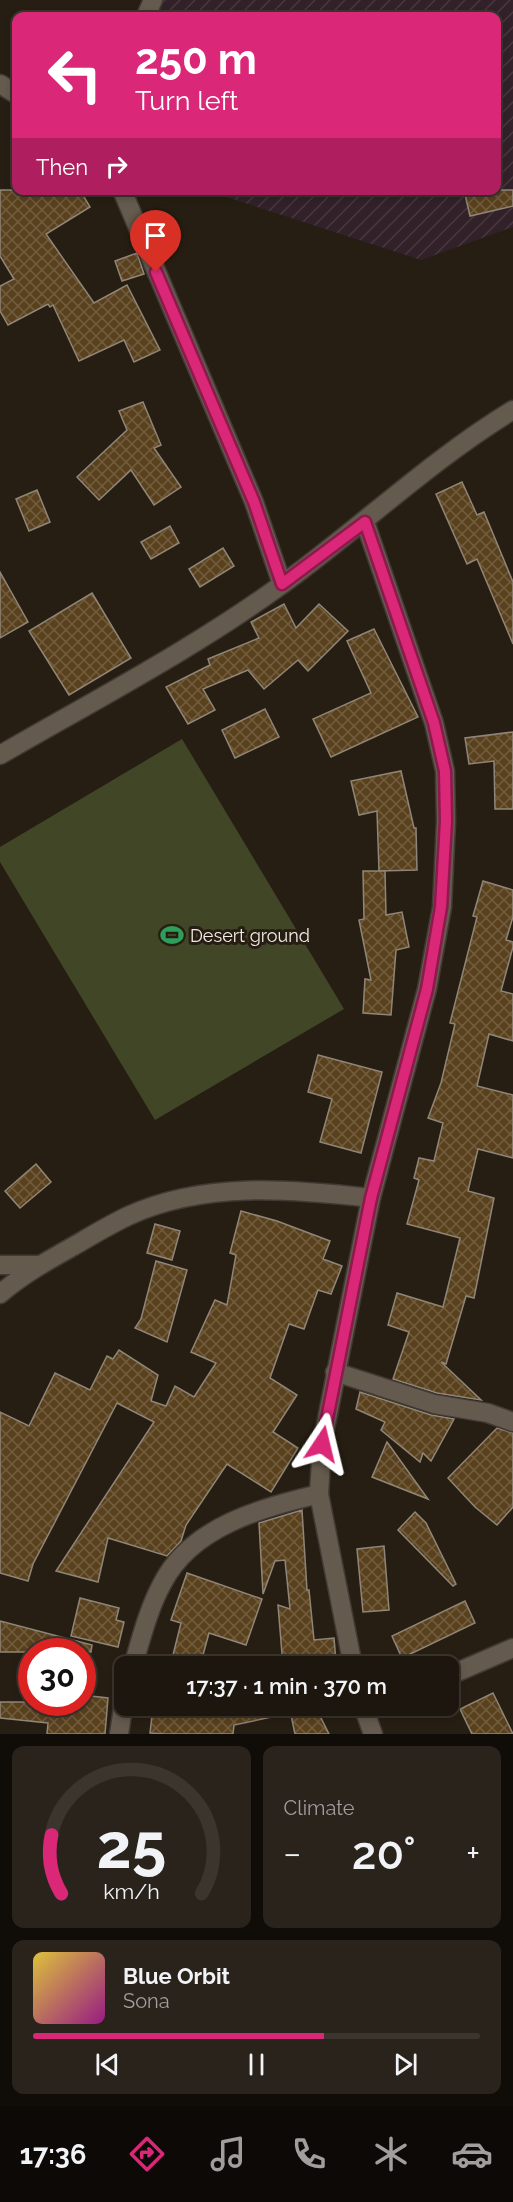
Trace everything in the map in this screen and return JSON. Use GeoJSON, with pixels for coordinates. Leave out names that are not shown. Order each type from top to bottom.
{"type":"FeatureCollection","features":[{"type":"Feature","properties":{"kind":"street"},"geometry":{"type":"LineString","coordinates":[[124,195],[254,502],[282,584]]}},
{"type":"Feature","properties":{"kind":"street"},"geometry":{"type":"LineString","coordinates":[[0,755],[130,679],[282,584],[365,522],[472,435],[513,410]]}},
{"type":"Feature","properties":{"kind":"street"},"geometry":{"type":"LineString","coordinates":[[351,1656],[319,1494],[322,1444],[371,1198],[427,989],[441,907],[446,821],[445,771],[434,723],[365,522]]}},
{"type":"Feature","properties":{"kind":"street"},"geometry":{"type":"LineString","coordinates":[[0,1294],[41,1265],[130,1215],[182,1199],[235,1190],[300,1190],[371,1198]]}},
{"type":"Feature","properties":{"kind":"street"},"geometry":{"type":"LineString","coordinates":[[0,1265],[41,1265]]}},
{"type":"Feature","properties":{"kind":"street"},"geometry":{"type":"LineString","coordinates":[[335,1372],[434,1404],[488,1413],[513,1422]]}},
{"type":"Feature","properties":{"kind":"street"},"geometry":{"type":"LineString","coordinates":[[136,1656],[146,1622],[162,1583],[185,1554],[229,1524],[258,1509],[319,1494]]}},
{"type":"Feature","properties":{"kind":"street"},"geometry":{"type":"LineString","coordinates":[[459,1672],[513,1648]]}},
{"type":"Feature","properties":{"kind":"street"},"geometry":{"type":"LineString","coordinates":[[119,1734],[122,1716]]}},
{"type":"Feature","properties":{"kind":"street"},"geometry":{"type":"LineString","coordinates":[[368,1716],[373,1734]]}},
{"type":"Feature","properties":{"kind":"shaded area"},"geometry":{"type":"Polygon","coordinates":[[[146,0],[513,0],[513,227],[421,260],[220,195],[501,195],[501,12],[140,12],[146,0]]]}},
{"type":"Feature","properties":{"kind":"green space","name":"Desert ground"},"geometry":{"type":"Polygon","coordinates":[[[182,739],[344,1009],[155,1120],[0,862],[0,847],[182,739]]]}},
{"type":"Feature","properties":{"kind":"building"},"geometry":{"type":"Polygon","coordinates":[[[0,190],[12,190],[12,195],[83,195],[90,207],[46,234],[94,303],[127,285],[160,350],[134,362],[124,340],[79,361],[53,305],[50,307],[48,304],[8,325],[0,311],[0,286],[14,279],[0,256],[0,190]]]}},
{"type":"Feature","properties":{"kind":"building"},"geometry":{"type":"Polygon","coordinates":[[[501,190],[513,190],[513,206],[470,216],[465,195],[501,195],[501,190]]]}},
{"type":"Feature","properties":{"kind":"building"},"geometry":{"type":"Polygon","coordinates":[[[137,253],[144,274],[122,281],[115,261],[137,253]]]}},
{"type":"Feature","properties":{"kind":"building"},"geometry":{"type":"Polygon","coordinates":[[[143,402],[161,445],[154,448],[181,487],[154,505],[131,470],[99,500],[77,477],[127,430],[119,411],[143,402]]]}},
{"type":"Feature","properties":{"kind":"building"},"geometry":{"type":"Polygon","coordinates":[[[462,482],[477,515],[484,512],[513,582],[513,644],[477,559],[467,564],[436,494],[462,482]]]}},
{"type":"Feature","properties":{"kind":"building"},"geometry":{"type":"Polygon","coordinates":[[[37,490],[50,522],[29,531],[16,499],[37,490]]]}},
{"type":"Feature","properties":{"kind":"building"},"geometry":{"type":"Polygon","coordinates":[[[170,526],[179,543],[151,559],[141,542],[170,526]]]}},
{"type":"Feature","properties":{"kind":"building"},"geometry":{"type":"Polygon","coordinates":[[[223,548],[234,566],[200,587],[189,569],[223,548]]]}},
{"type":"Feature","properties":{"kind":"building"},"geometry":{"type":"Polygon","coordinates":[[[0,572],[28,622],[0,638],[0,572]]]}},
{"type":"Feature","properties":{"kind":"building"},"geometry":{"type":"Polygon","coordinates":[[[92,593],[131,658],[69,695],[29,631],[92,593]]]}},
{"type":"Feature","properties":{"kind":"building"},"geometry":{"type":"Polygon","coordinates":[[[284,604],[296,628],[319,604],[348,631],[308,671],[298,660],[264,689],[248,670],[203,689],[215,710],[188,724],[166,687],[210,665],[208,659],[259,638],[251,622],[284,604]]]}},
{"type":"Feature","properties":{"kind":"building"},"geometry":{"type":"Polygon","coordinates":[[[374,629],[418,717],[331,757],[313,719],[371,693],[347,641],[374,629]]]}},
{"type":"Feature","properties":{"kind":"building"},"geometry":{"type":"Polygon","coordinates":[[[265,709],[279,737],[235,758],[222,730],[265,709]]]}},
{"type":"Feature","properties":{"kind":"building"},"geometry":{"type":"Polygon","coordinates":[[[513,732],[513,809],[495,809],[494,761],[469,764],[465,738],[513,732]]]}},
{"type":"Feature","properties":{"kind":"building"},"geometry":{"type":"Polygon","coordinates":[[[401,771],[414,828],[416,828],[417,870],[379,871],[377,811],[359,815],[351,781],[401,771]]]}},
{"type":"Feature","properties":{"kind":"building"},"geometry":{"type":"Polygon","coordinates":[[[363,871],[385,871],[386,915],[402,912],[409,947],[396,950],[391,1015],[363,1013],[365,979],[371,980],[359,920],[364,919],[363,871]]]}},
{"type":"Feature","properties":{"kind":"building"},"geometry":{"type":"Polygon","coordinates":[[[483,881],[513,890],[513,917],[506,940],[513,942],[513,947],[501,991],[513,994],[513,1041],[489,1034],[477,1086],[513,1095],[513,1158],[478,1149],[468,1191],[494,1198],[474,1298],[466,1296],[446,1364],[441,1362],[481,1400],[437,1393],[393,1379],[409,1332],[388,1325],[397,1293],[443,1307],[460,1238],[407,1224],[419,1180],[414,1178],[419,1158],[434,1161],[443,1123],[428,1118],[441,1083],[455,1024],[450,1023],[477,917],[473,916],[483,881]]]}},
{"type":"Feature","properties":{"kind":"building"},"geometry":{"type":"Polygon","coordinates":[[[318,1055],[382,1072],[361,1153],[320,1142],[332,1099],[308,1092],[318,1055]]]}},
{"type":"Feature","properties":{"kind":"building"},"geometry":{"type":"Polygon","coordinates":[[[36,1164],[51,1182],[20,1208],[5,1191],[36,1164]]]}},
{"type":"Feature","properties":{"kind":"building"},"geometry":{"type":"Polygon","coordinates":[[[241,1211],[277,1221],[330,1241],[323,1259],[342,1266],[331,1294],[318,1290],[304,1329],[289,1324],[270,1378],[297,1395],[273,1432],[298,1448],[271,1492],[227,1464],[186,1525],[181,1541],[167,1556],[108,1538],[98,1582],[56,1571],[154,1422],[117,1403],[33,1564],[28,1581],[0,1573],[0,1412],[29,1426],[55,1373],[90,1390],[107,1356],[113,1359],[119,1350],[158,1375],[151,1401],[166,1406],[175,1386],[194,1397],[216,1363],[191,1352],[215,1300],[227,1305],[236,1255],[230,1253],[241,1211]]]}},
{"type":"Feature","properties":{"kind":"building"},"geometry":{"type":"Polygon","coordinates":[[[155,1224],[180,1231],[172,1260],[147,1253],[155,1224]]]}},
{"type":"Feature","properties":{"kind":"building"},"geometry":{"type":"Polygon","coordinates":[[[156,1261],[187,1270],[167,1342],[135,1328],[141,1319],[156,1261]]]}},
{"type":"Feature","properties":{"kind":"building"},"geometry":{"type":"Polygon","coordinates":[[[360,1392],[431,1415],[454,1419],[431,1461],[423,1453],[420,1462],[381,1430],[385,1422],[356,1409],[360,1392]]]}},
{"type":"Feature","properties":{"kind":"building"},"geometry":{"type":"Polygon","coordinates":[[[497,1428],[513,1433],[513,1507],[497,1525],[475,1507],[448,1478],[497,1428]]]}},
{"type":"Feature","properties":{"kind":"building"},"geometry":{"type":"Polygon","coordinates":[[[387,1442],[428,1499],[372,1477],[387,1442]]]}},
{"type":"Feature","properties":{"kind":"building"},"geometry":{"type":"Polygon","coordinates":[[[302,1510],[307,1590],[309,1590],[314,1640],[334,1638],[336,1656],[282,1656],[278,1605],[290,1609],[285,1560],[275,1561],[263,1594],[259,1523],[302,1510]]]}},
{"type":"Feature","properties":{"kind":"building"},"geometry":{"type":"Polygon","coordinates":[[[415,1512],[426,1523],[456,1584],[453,1586],[398,1530],[415,1512]]]}},
{"type":"Feature","properties":{"kind":"building"},"geometry":{"type":"Polygon","coordinates":[[[384,1546],[389,1610],[363,1612],[357,1549],[384,1546]]]}},
{"type":"Feature","properties":{"kind":"building"},"geometry":{"type":"Polygon","coordinates":[[[187,1573],[262,1599],[246,1645],[209,1633],[203,1656],[173,1656],[181,1623],[171,1620],[187,1573]]]}},
{"type":"Feature","properties":{"kind":"building"},"geometry":{"type":"Polygon","coordinates":[[[80,1598],[119,1608],[116,1620],[124,1622],[118,1647],[96,1642],[96,1638],[71,1636],[80,1598]]]}},
{"type":"Feature","properties":{"kind":"building"},"geometry":{"type":"Polygon","coordinates":[[[465,1601],[475,1623],[406,1656],[401,1656],[392,1636],[465,1601]]]}},
{"type":"Feature","properties":{"kind":"building"},"geometry":{"type":"Polygon","coordinates":[[[0,1621],[65,1638],[18,1638],[18,1652],[0,1652],[0,1621]]]}},
{"type":"Feature","properties":{"kind":"building"},"geometry":{"type":"Polygon","coordinates":[[[493,1693],[513,1734],[472,1734],[460,1709],[493,1693]]]}},
{"type":"Feature","properties":{"kind":"building"},"geometry":{"type":"Polygon","coordinates":[[[96,1697],[108,1698],[105,1734],[47,1734],[48,1723],[0,1718],[0,1702],[18,1702],[18,1716],[96,1716],[96,1697]]]}},
{"type":"Feature","properties":{"kind":"building"},"geometry":{"type":"Polygon","coordinates":[[[152,1716],[277,1716],[234,1725],[233,1734],[150,1733],[152,1716]]]}},
{"type":"Feature","properties":{"kind":"building"},"geometry":{"type":"Polygon","coordinates":[[[291,1716],[320,1716],[329,1734],[295,1734],[291,1716]]]}},
{"type":"Feature","properties":{"kind":"place","name":"Desert ground"},"geometry":{"type":"Point","coordinates":[172,935]}},
{"type":"Feature","properties":{"kind":"route"},"geometry":{"type":"LineString","coordinates":[[156,272],[254,502],[282,584],[365,522],[434,723],[445,771],[446,821],[441,907],[427,989],[371,1198],[322,1444]]}}]}
